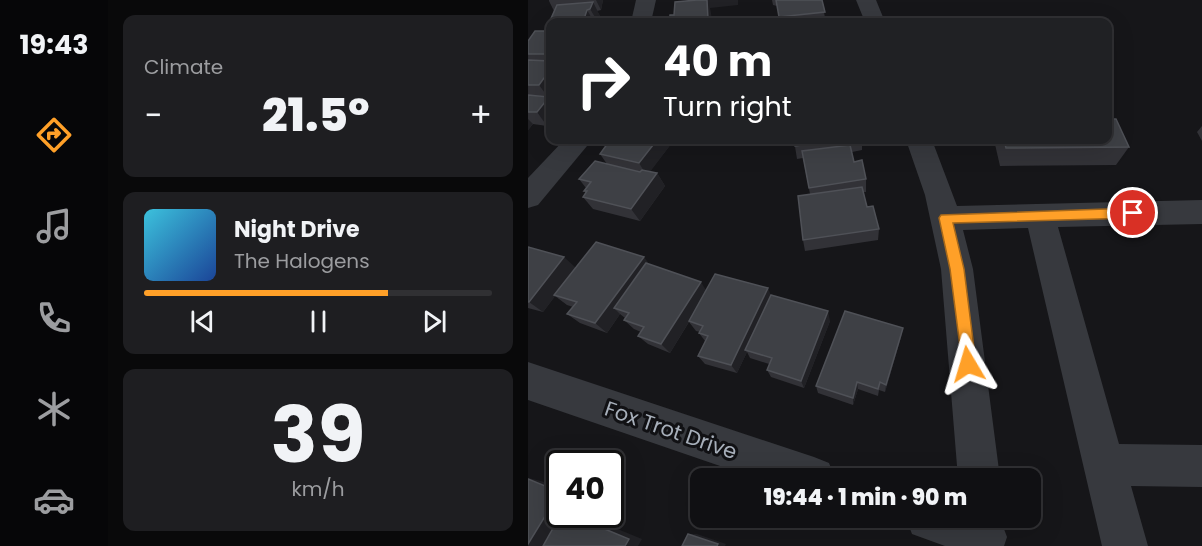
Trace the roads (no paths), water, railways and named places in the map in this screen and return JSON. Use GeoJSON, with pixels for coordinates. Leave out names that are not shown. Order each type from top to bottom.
{"type":"FeatureCollection","features":[{"type":"Feature","properties":{"kind":"street"},"geometry":{"type":"LineString","coordinates":[[642,18],[646,0]]}},
{"type":"Feature","properties":{"kind":"street"},"geometry":{"type":"LineString","coordinates":[[866,0],[873,18]]}},
{"type":"Feature","properties":{"kind":"street"},"geometry":{"type":"LineString","coordinates":[[528,197],[575,144]]}},
{"type":"Feature","properties":{"kind":"street"},"geometry":{"type":"LineString","coordinates":[[921,144],[940,195],[957,269],[978,468]]}},
{"type":"Feature","properties":{"kind":"street"},"geometry":{"type":"LineString","coordinates":[[945,218],[1202,212]]}},
{"type":"Feature","properties":{"kind":"street"},"geometry":{"type":"LineString","coordinates":[[1040,216],[1125,546]]}},
{"type":"Feature","properties":{"kind":"street","name":"Fox Trot Drive"},"geometry":{"type":"LineString","coordinates":[[528,381],[785,468]]}},
{"type":"Feature","properties":{"kind":"street"},"geometry":{"type":"LineString","coordinates":[[1103,465],[1202,466]]}},
{"type":"Feature","properties":{"kind":"street"},"geometry":{"type":"LineString","coordinates":[[963,528],[984,534]]}}]}
